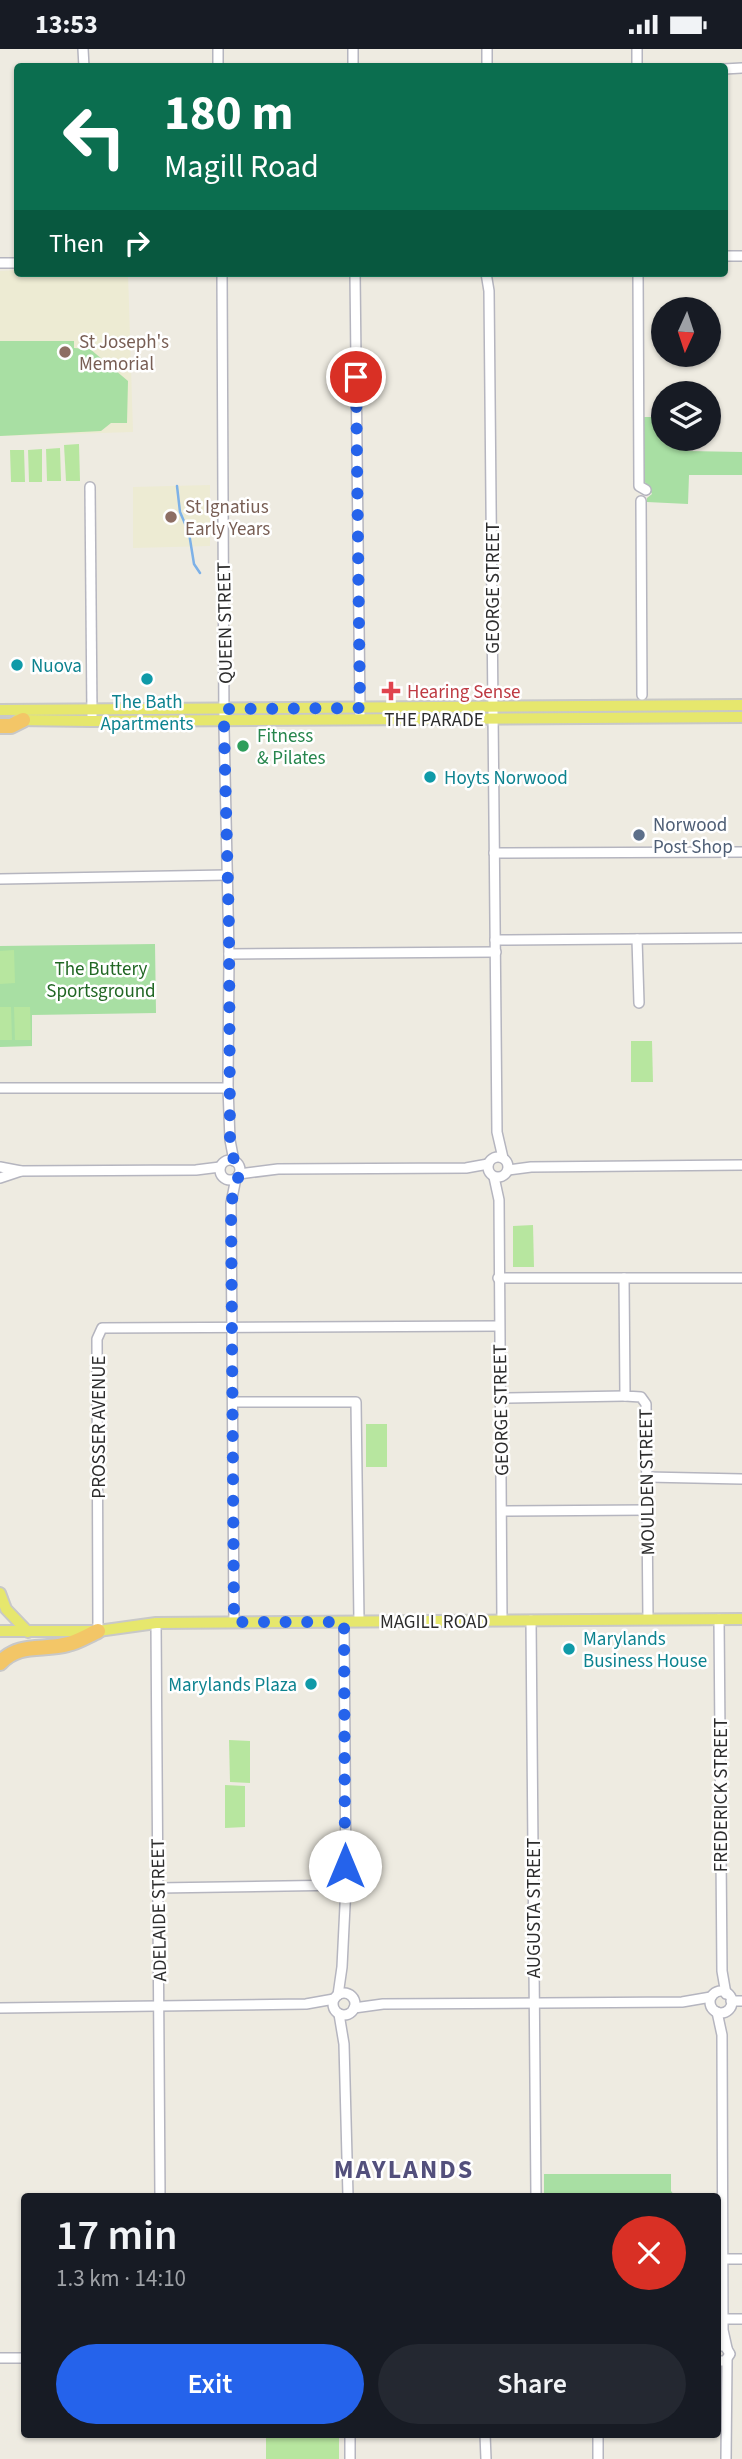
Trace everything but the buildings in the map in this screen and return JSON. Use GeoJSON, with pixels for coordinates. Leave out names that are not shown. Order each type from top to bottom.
{"type":"FeatureCollection","features":[{"type":"Feature","properties":{"kind":"highway"},"geometry":{"type":"LineString","coordinates":[[0,726],[11,726],[23,720]]}},
{"type":"Feature","properties":{"kind":"highway"},"geometry":{"type":"LineString","coordinates":[[0,1663],[7,1655],[31,1647],[67,1644],[99,1631]]}},
{"type":"Feature","properties":{"kind":"main road","name":"THE PARADE"},"geometry":{"type":"LineString","coordinates":[[360,714],[493,707],[742,705]]}},
{"type":"Feature","properties":{"kind":"main road","name":"THE PARADE"},"geometry":{"type":"LineString","coordinates":[[0,719],[23,720],[92,709],[225,715]]}},
{"type":"Feature","properties":{"kind":"main road","name":"THE PARADE"},"geometry":{"type":"LineString","coordinates":[[0,710],[57,715],[92,722],[225,715],[360,714],[493,719],[742,717]]}},
{"type":"Feature","properties":{"kind":"main road"},"geometry":{"type":"LineString","coordinates":[[0,1593],[6,1609],[28,1632]]}},
{"type":"Feature","properties":{"kind":"main road","name":"MAGILL ROAD"},"geometry":{"type":"LineString","coordinates":[[0,1631],[99,1631],[156,1623],[742,1619]]}},
{"type":"Feature","properties":{"kind":"street","name":"QUEEN STREET"},"geometry":{"type":"LineString","coordinates":[[222,277],[234,1622]]}},
{"type":"Feature","properties":{"kind":"street"},"geometry":{"type":"LineString","coordinates":[[355,277],[360,714]]}},
{"type":"Feature","properties":{"kind":"street","name":"GEORGE STREET"},"geometry":{"type":"LineString","coordinates":[[486,277],[489,291]]}},
{"type":"Feature","properties":{"kind":"street","name":"GEORGE STREET"},"geometry":{"type":"LineString","coordinates":[[491,277],[489,291],[502,1620]]}},
{"type":"Feature","properties":{"kind":"street"},"geometry":{"type":"LineString","coordinates":[[638,277],[639,486],[646,490]]}},
{"type":"Feature","properties":{"kind":"street"},"geometry":{"type":"LineString","coordinates":[[90,487],[92,722]]}},
{"type":"Feature","properties":{"kind":"street"},"geometry":{"type":"LineString","coordinates":[[640,501],[642,695]]}},
{"type":"Feature","properties":{"kind":"street"},"geometry":{"type":"LineString","coordinates":[[494,853],[742,852]]}},
{"type":"Feature","properties":{"kind":"street"},"geometry":{"type":"LineString","coordinates":[[0,879],[228,875]]}},
{"type":"Feature","properties":{"kind":"street"},"geometry":{"type":"LineString","coordinates":[[495,940],[742,938]]}},
{"type":"Feature","properties":{"kind":"street"},"geometry":{"type":"LineString","coordinates":[[637,939],[639,1003]]}},
{"type":"Feature","properties":{"kind":"street"},"geometry":{"type":"LineString","coordinates":[[229,954],[496,952]]}},
{"type":"Feature","properties":{"kind":"street"},"geometry":{"type":"LineString","coordinates":[[0,1088],[228,1088]]}},
{"type":"Feature","properties":{"kind":"street"},"geometry":{"type":"LineString","coordinates":[[0,1167],[21,1171],[466,1168],[480,1173],[498,1167],[742,1167]]}},
{"type":"Feature","properties":{"kind":"street"},"geometry":{"type":"LineString","coordinates":[[0,1178],[21,1171]]}},
{"type":"Feature","properties":{"kind":"street","name":"MOULDEN STREET"},"geometry":{"type":"LineString","coordinates":[[624,1277],[625,1396],[641,1397],[646,1404],[648,1619]]}},
{"type":"Feature","properties":{"kind":"street"},"geometry":{"type":"LineString","coordinates":[[498,1278],[742,1278]]}},
{"type":"Feature","properties":{"kind":"street","name":"PROSSER AVENUE"},"geometry":{"type":"LineString","coordinates":[[99,1631],[98,1335],[106,1327],[499,1325]]}},
{"type":"Feature","properties":{"kind":"street"},"geometry":{"type":"LineString","coordinates":[[501,1398],[625,1396]]}},
{"type":"Feature","properties":{"kind":"street"},"geometry":{"type":"LineString","coordinates":[[233,1402],[356,1402],[359,1621]]}},
{"type":"Feature","properties":{"kind":"street"},"geometry":{"type":"LineString","coordinates":[[647,1477],[742,1479]]}},
{"type":"Feature","properties":{"kind":"street"},"geometry":{"type":"LineString","coordinates":[[502,1511],[647,1510]]}},
{"type":"Feature","properties":{"kind":"street","name":"FREDERICK STREET"},"geometry":{"type":"LineString","coordinates":[[719,1619],[724,2319],[721,2346]]}},
{"type":"Feature","properties":{"kind":"street","name":"AUGUSTA STREET"},"geometry":{"type":"LineString","coordinates":[[531,1620],[536,2193]]}},
{"type":"Feature","properties":{"kind":"street"},"geometry":{"type":"LineString","coordinates":[[344,1622],[346,1885],[342,1967],[348,2193]]}},
{"type":"Feature","properties":{"kind":"street","name":"ADELAIDE STREET"},"geometry":{"type":"LineString","coordinates":[[156,1623],[160,2193]]}},
{"type":"Feature","properties":{"kind":"street"},"geometry":{"type":"LineString","coordinates":[[158,1888],[346,1885]]}},
{"type":"Feature","properties":{"kind":"street"},"geometry":{"type":"LineString","coordinates":[[682,2002],[714,2010],[723,1999]]}},
{"type":"Feature","properties":{"kind":"street"},"geometry":{"type":"LineString","coordinates":[[0,2008],[682,2002],[723,1999],[742,2001]]}},
{"type":"Feature","properties":{"kind":"street","name":"FREDERICK STREET"},"geometry":{"type":"LineString","coordinates":[[723,1999],[714,2010],[723,2035]]}},
{"type":"Feature","properties":{"kind":"street"},"geometry":{"type":"LineString","coordinates":[[723,2259],[742,2259]]}},
{"type":"Feature","properties":{"kind":"street"},"geometry":{"type":"LineString","coordinates":[[724,2319],[742,2319]]}},
{"type":"Feature","properties":{"kind":"street"},"geometry":{"type":"LineString","coordinates":[[721,2346],[730,2354],[721,2360],[725,2383],[726,2459]]}},
{"type":"Feature","properties":{"kind":"street"},"geometry":{"type":"LineString","coordinates":[[0,2358],[21,2358]]}},
{"type":"Feature","properties":{"kind":"street"},"geometry":{"type":"LineString","coordinates":[[350,2438],[350,2459]]}},
{"type":"Feature","properties":{"kind":"street"},"geometry":{"type":"LineString","coordinates":[[485,2438],[485,2459]]}},
{"type":"Feature","properties":{"kind":"street"},"geometry":{"type":"LineString","coordinates":[[598,2438],[598,2459]]}},
{"type":"Feature","properties":{"kind":"shaded area","name":"St Joseph's Memorial"},"geometry":{"type":"Polygon","coordinates":[[[14,270],[14,277],[128,277],[133,432],[0,436],[0,271],[14,270]]]}},
{"type":"Feature","properties":{"kind":"shaded area","name":"St Ignatius Early Years"},"geometry":{"type":"Polygon","coordinates":[[[210,485],[210,546],[133,548],[133,487],[210,485]]]}},
{"type":"Feature","properties":{"kind":"green space"},"geometry":{"type":"Polygon","coordinates":[[[0,341],[74,341],[74,348],[90,349],[128,381],[127,423],[111,423],[101,431],[0,436],[0,341]]]}},
{"type":"Feature","properties":{"kind":"green space"},"geometry":{"type":"Polygon","coordinates":[[[639,417],[651,417],[651,451],[742,452],[742,475],[689,475],[688,504],[647,502],[647,498],[652,494],[639,472],[639,417]]]}},
{"type":"Feature","properties":{"kind":"green space"},"geometry":{"type":"Polygon","coordinates":[[[79,444],[80,481],[66,481],[64,445],[79,444]]]}},
{"type":"Feature","properties":{"kind":"green space"},"geometry":{"type":"Polygon","coordinates":[[[60,448],[61,481],[47,481],[46,449],[60,448]]]}},
{"type":"Feature","properties":{"kind":"green space"},"geometry":{"type":"Polygon","coordinates":[[[42,449],[42,482],[29,482],[28,450],[42,449]]]}},
{"type":"Feature","properties":{"kind":"green space"},"geometry":{"type":"Polygon","coordinates":[[[10,450],[24,450],[25,482],[11,482],[10,450]]]}},
{"type":"Feature","properties":{"kind":"green space","name":"The Buttery Sportsground"},"geometry":{"type":"Polygon","coordinates":[[[155,944],[156,1013],[32,1015],[32,1046],[0,1047],[0,946],[155,944]]]}},
{"type":"Feature","properties":{"kind":"green space"},"geometry":{"type":"Polygon","coordinates":[[[14,950],[15,983],[0,984],[0,951],[14,950]]]}},
{"type":"Feature","properties":{"kind":"green space"},"geometry":{"type":"Polygon","coordinates":[[[0,1007],[11,1007],[12,1040],[0,1040],[0,1007]]]}},
{"type":"Feature","properties":{"kind":"green space"},"geometry":{"type":"Polygon","coordinates":[[[14,1007],[30,1007],[31,1040],[15,1040],[14,1007]]]}},
{"type":"Feature","properties":{"kind":"green space"},"geometry":{"type":"Polygon","coordinates":[[[631,1041],[652,1041],[653,1082],[631,1082],[631,1041]]]}},
{"type":"Feature","properties":{"kind":"green space"},"geometry":{"type":"Polygon","coordinates":[[[533,1225],[534,1267],[513,1267],[513,1226],[533,1225]]]}},
{"type":"Feature","properties":{"kind":"green space"},"geometry":{"type":"Polygon","coordinates":[[[366,1424],[387,1424],[387,1467],[366,1467],[366,1424]]]}},
{"type":"Feature","properties":{"kind":"green space"},"geometry":{"type":"Polygon","coordinates":[[[229,1740],[250,1741],[250,1783],[230,1782],[229,1740]]]}},
{"type":"Feature","properties":{"kind":"green space"},"geometry":{"type":"Polygon","coordinates":[[[225,1785],[245,1786],[245,1827],[225,1828],[225,1785]]]}},
{"type":"Feature","properties":{"kind":"green space"},"geometry":{"type":"Polygon","coordinates":[[[544,2174],[671,2174],[673,2193],[544,2193],[544,2174]]]}},
{"type":"Feature","properties":{"kind":"green space"},"geometry":{"type":"Polygon","coordinates":[[[266,2438],[339,2438],[339,2459],[266,2459],[266,2438]]]}},
{"type":"Feature","properties":{"kind":"waterway"},"geometry":{"type":"LineString","coordinates":[[177,486],[180,512],[189,533],[194,564],[200,573]]}},
{"type":"Feature","properties":{"kind":"place","name":"St Joseph's Memorial"},"geometry":{"type":"Point","coordinates":[65,352]}},
{"type":"Feature","properties":{"kind":"place","name":"St Ignatius Early Years"},"geometry":{"type":"Point","coordinates":[171,517]}},
{"type":"Feature","properties":{"kind":"place","name":"Nuova"},"geometry":{"type":"Point","coordinates":[17,665]}},
{"type":"Feature","properties":{"kind":"place","name":"The Bath Apartments"},"geometry":{"type":"Point","coordinates":[147,679]}},
{"type":"Feature","properties":{"kind":"place","name":"Hearing Sense"},"geometry":{"type":"Point","coordinates":[391,691]}},
{"type":"Feature","properties":{"kind":"place","name":"Fitness & Pilates"},"geometry":{"type":"Point","coordinates":[243,746]}},
{"type":"Feature","properties":{"kind":"place","name":"Hoyts Norwood"},"geometry":{"type":"Point","coordinates":[430,777]}},
{"type":"Feature","properties":{"kind":"place","name":"Norwood Post Shop"},"geometry":{"type":"Point","coordinates":[639,835]}},
{"type":"Feature","properties":{"kind":"place","name":"Marylands Business House"},"geometry":{"type":"Point","coordinates":[569,1649]}},
{"type":"Feature","properties":{"kind":"place","name":"Marylands Plaza"},"geometry":{"type":"Point","coordinates":[311,1684]}},
{"type":"Feature","properties":{"kind":"district","name":"MAYLANDS"},"geometry":{"type":"Point","coordinates":[404,2169]}},
{"type":"Feature","properties":{"kind":"route"},"geometry":{"type":"LineString","coordinates":[[345,1866],[344,1622],[234,1622],[231,1203],[240,1171],[234,1161],[230,1140],[228,1088],[229,927],[224,727],[225,709],[360,708],[356,377]]}}]}
